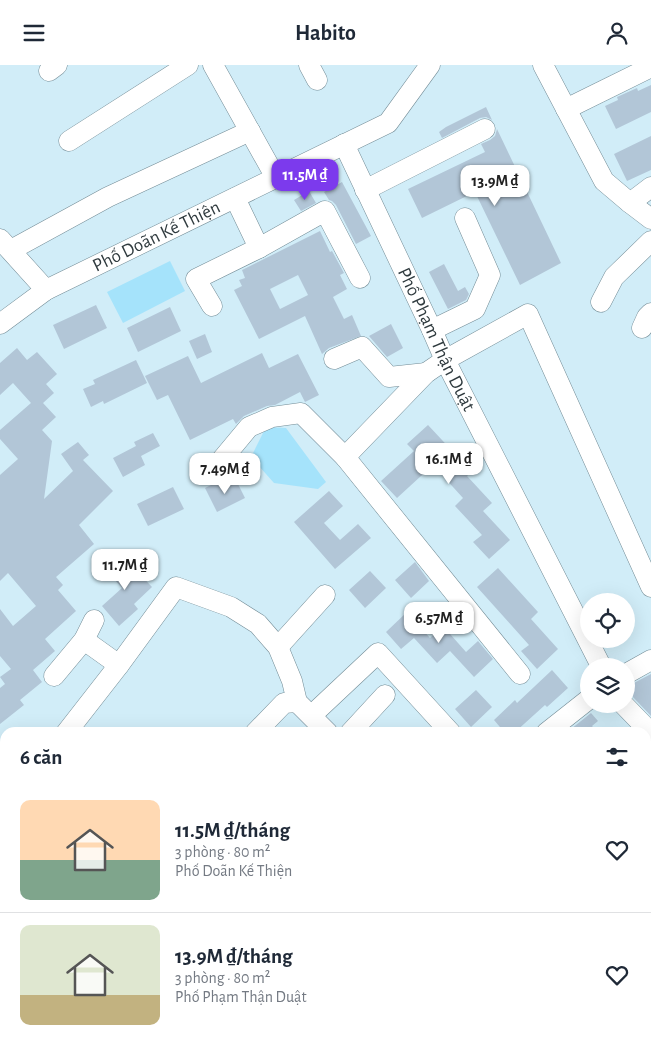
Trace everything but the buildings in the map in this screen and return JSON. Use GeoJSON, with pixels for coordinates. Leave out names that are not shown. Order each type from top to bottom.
{"type":"FeatureCollection","features":[{"type":"Feature","properties":{"kind":"street"},"geometry":{"type":"LineString","coordinates":[[69,141],[188,65]]}},
{"type":"Feature","properties":{"kind":"street"},"geometry":{"type":"LineString","coordinates":[[213,65],[276,177]]}},
{"type":"Feature","properties":{"kind":"street","name":"Phố Doãn Kế Thiện"},"geometry":{"type":"LineString","coordinates":[[0,323],[46,290],[388,123],[430,65]]}},
{"type":"Feature","properties":{"kind":"street"},"geometry":{"type":"LineString","coordinates":[[543,65],[604,181],[651,219]]}},
{"type":"Feature","properties":{"kind":"street"},"geometry":{"type":"LineString","coordinates":[[566,109],[651,67]]}},
{"type":"Feature","properties":{"kind":"street"},"geometry":{"type":"LineString","coordinates":[[366,190],[485,129]]}},
{"type":"Feature","properties":{"kind":"street"},"geometry":{"type":"LineString","coordinates":[[46,290],[5,244],[250,131]]}},
{"type":"Feature","properties":{"kind":"street","name":"Phố Phạm Thận Duật"},"geometry":{"type":"LineString","coordinates":[[344,144],[445,360],[597,658]]}},
{"type":"Feature","properties":{"kind":"street"},"geometry":{"type":"LineString","coordinates":[[630,203],[651,187]]}},
{"type":"Feature","properties":{"kind":"street"},"geometry":{"type":"LineString","coordinates":[[235,198],[258,248]]}},
{"type":"Feature","properties":{"kind":"street"},"geometry":{"type":"LineString","coordinates":[[212,306],[196,279],[325,211],[360,277]]}},
{"type":"Feature","properties":{"kind":"street"},"geometry":{"type":"LineString","coordinates":[[432,331],[475,309],[490,275],[465,218]]}},
{"type":"Feature","properties":{"kind":"street"},"geometry":{"type":"LineString","coordinates":[[601,302],[614,277],[651,241]]}},
{"type":"Feature","properties":{"kind":"street"},"geometry":{"type":"LineString","coordinates":[[345,457],[426,373],[445,360],[528,314],[651,587]]}},
{"type":"Feature","properties":{"kind":"street"},"geometry":{"type":"LineString","coordinates":[[334,359],[362,347],[389,377],[426,373]]}},
{"type":"Feature","properties":{"kind":"street"},"geometry":{"type":"LineString","coordinates":[[224,475],[219,463],[249,427],[272,417],[301,413],[345,457],[520,674]]}},
{"type":"Feature","properties":{"kind":"street"},"geometry":{"type":"LineString","coordinates":[[71,727],[176,587],[231,607],[258,624],[278,647],[292,681],[297,702],[323,727]]}},
{"type":"Feature","properties":{"kind":"street"},"geometry":{"type":"LineString","coordinates":[[278,647],[326,595]]}},
{"type":"Feature","properties":{"kind":"street"},"geometry":{"type":"LineString","coordinates":[[54,676],[84,640],[94,620]]}},
{"type":"Feature","properties":{"kind":"street"},"geometry":{"type":"LineString","coordinates":[[84,640],[119,665]]}},
{"type":"Feature","properties":{"kind":"street"},"geometry":{"type":"LineString","coordinates":[[312,715],[378,653],[446,727]]}},
{"type":"Feature","properties":{"kind":"street"},"geometry":{"type":"LineString","coordinates":[[635,669],[651,660]]}},
{"type":"Feature","properties":{"kind":"street"},"geometry":{"type":"LineString","coordinates":[[356,727],[385,695]]}},
{"type":"Feature","properties":{"kind":"street"},"geometry":{"type":"LineString","coordinates":[[261,727],[284,703],[297,702]]}},
{"type":"Feature","properties":{"kind":"street"},"geometry":{"type":"LineString","coordinates":[[557,727],[580,707]]}},
{"type":"Feature","properties":{"kind":"street"},"geometry":{"type":"LineString","coordinates":[[632,713],[645,727]]}},
{"type":"Feature","properties":{"kind":"shaded area"},"geometry":{"type":"Polygon","coordinates":[[[170,261],[185,291],[123,323],[107,292],[170,261]]]}},
{"type":"Feature","properties":{"kind":"shaded area"},"geometry":{"type":"Polygon","coordinates":[[[266,427],[286,428],[326,482],[318,489],[274,483],[251,457],[266,427]]]}}]}
